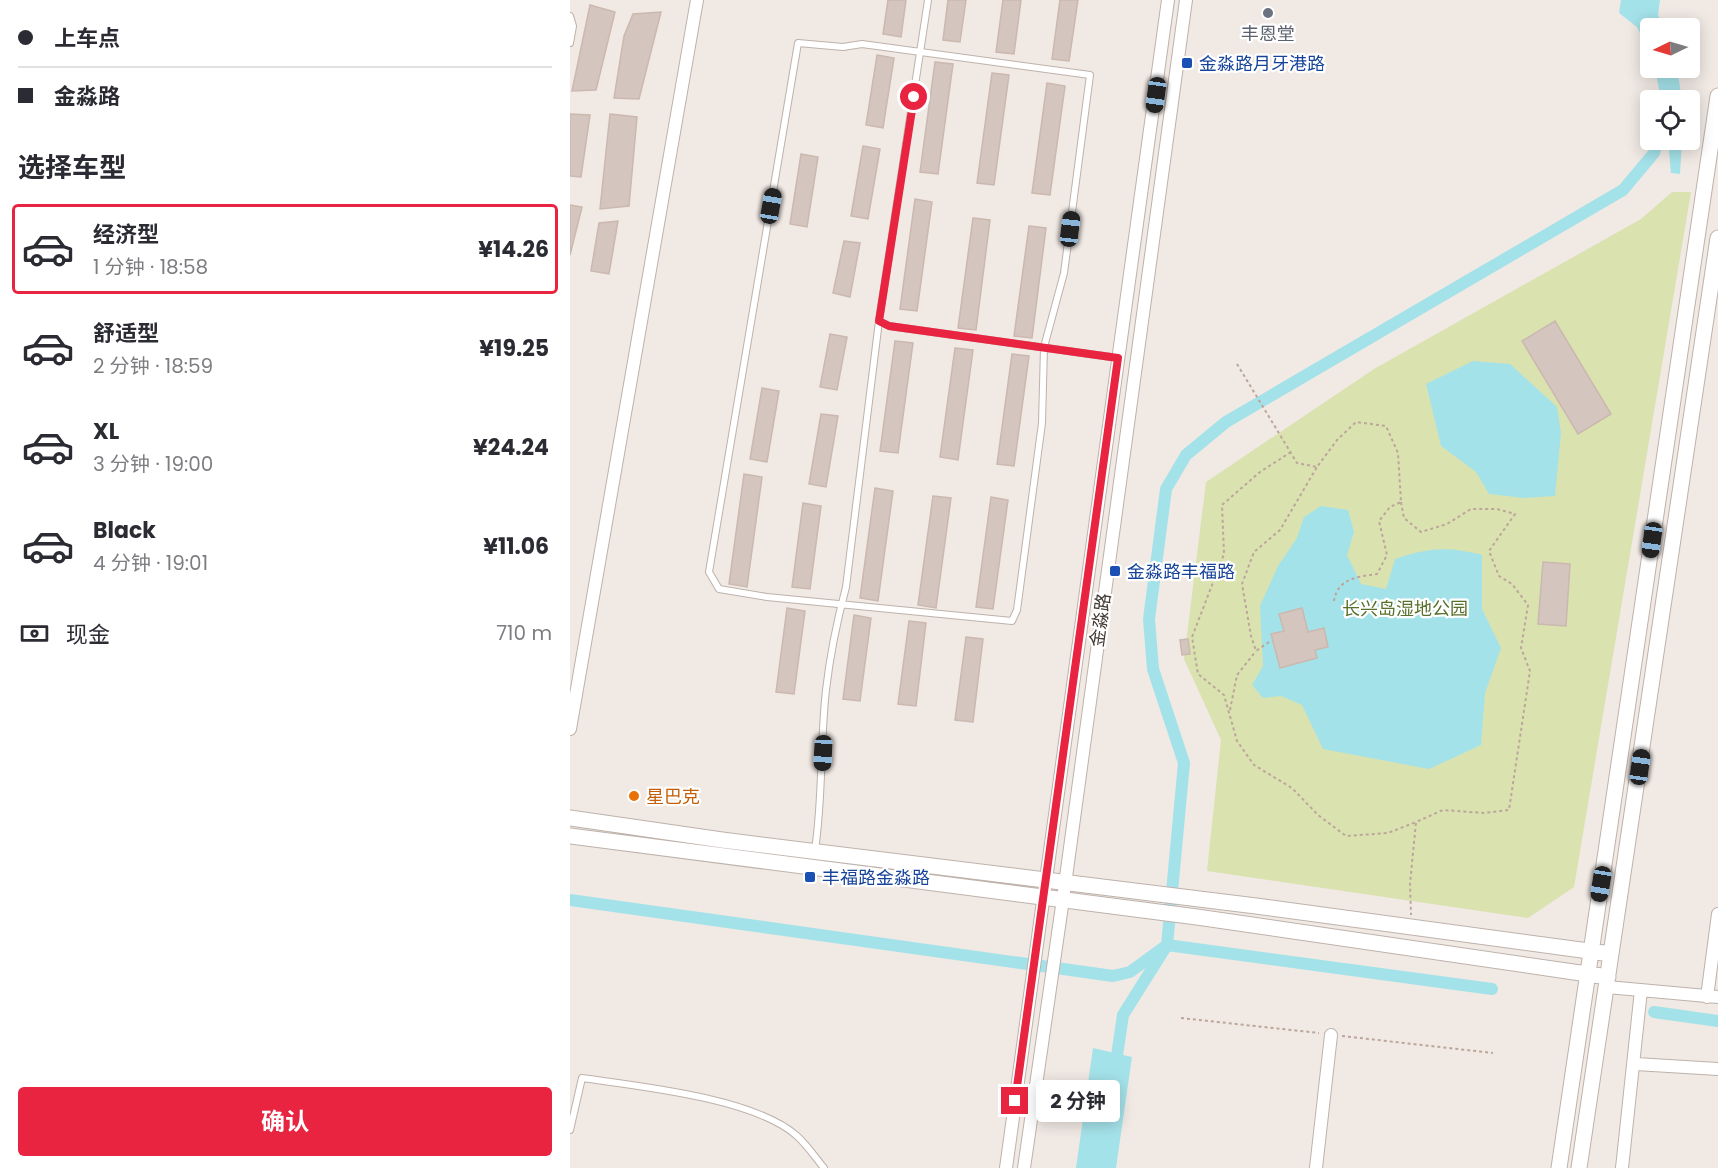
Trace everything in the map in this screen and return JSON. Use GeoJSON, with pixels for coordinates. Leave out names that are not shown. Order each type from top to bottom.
{"type":"FeatureCollection","features":[{"type":"Feature","properties":{"kind":"street"},"geometry":{"type":"LineString","coordinates":[[570,729],[697,0]]}},
{"type":"Feature","properties":{"kind":"street","name":"金淼路"},"geometry":{"type":"LineString","coordinates":[[1006,1168],[1168,0]]}},
{"type":"Feature","properties":{"kind":"street","name":"金淼路"},"geometry":{"type":"LineString","coordinates":[[1023,1168],[1063,899],[1186,0]]}},
{"type":"Feature","properties":{"kind":"street"},"geometry":{"type":"LineString","coordinates":[[1559,1168],[1718,96]]}},
{"type":"Feature","properties":{"kind":"street"},"geometry":{"type":"LineString","coordinates":[[1579,1168],[1718,238]]}},
{"type":"Feature","properties":{"kind":"street"},"geometry":{"type":"LineString","coordinates":[[570,818],[722,840],[1045,879],[1611,954]]}},
{"type":"Feature","properties":{"kind":"street"},"geometry":{"type":"LineString","coordinates":[[570,836],[1197,917],[1588,973],[1607,982],[1641,990],[1712,997],[1718,914]]}},
{"type":"Feature","properties":{"kind":"street"},"geometry":{"type":"LineString","coordinates":[[1622,1168],[1636,1064],[1641,990]]}},
{"type":"Feature","properties":{"kind":"street"},"geometry":{"type":"LineString","coordinates":[[1316,1168],[1331,1035]]}},
{"type":"Feature","properties":{"kind":"street"},"geometry":{"type":"LineString","coordinates":[[1636,1064],[1718,1069]]}},
{"type":"Feature","properties":{"kind":"lane"},"geometry":{"type":"LineString","coordinates":[[815,850],[820,814],[826,692],[836,621],[846,587],[879,321],[928,0]]}},
{"type":"Feature","properties":{"kind":"lane"},"geometry":{"type":"LineString","coordinates":[[570,16],[573,26],[570,43]]}},
{"type":"Feature","properties":{"kind":"lane"},"geometry":{"type":"LineString","coordinates":[[798,43],[843,47],[862,44],[920,52],[1090,75],[1064,273],[1044,347],[1042,423],[1017,610],[1012,621],[767,597],[719,589],[709,572],[798,43]]}},
{"type":"Feature","properties":{"kind":"lane"},"geometry":{"type":"LineString","coordinates":[[879,321],[889,326],[1118,358]]}},
{"type":"Feature","properties":{"kind":"lane"},"geometry":{"type":"LineString","coordinates":[[570,1130],[582,1078],[674,1091],[692,1094],[776,1122],[797,1135],[824,1168]]}},
{"type":"Feature","properties":{"kind":"path"},"geometry":{"type":"LineString","coordinates":[[1237,364],[1297,464],[1317,467]]}},
{"type":"Feature","properties":{"kind":"path"},"geometry":{"type":"LineString","coordinates":[[1256,651],[1251,636],[1242,584],[1254,552],[1280,530],[1317,467],[1337,440],[1356,422],[1386,426],[1398,453],[1404,518],[1421,532],[1447,524],[1471,509],[1497,509],[1515,514],[1489,551],[1499,576],[1512,584],[1528,605],[1521,648],[1530,671],[1509,810],[1484,813],[1443,810],[1388,833],[1346,836],[1318,815],[1292,788],[1254,765],[1237,741],[1224,695],[1198,674],[1192,637],[1224,554],[1222,505],[1260,472],[1290,452]]}},
{"type":"Feature","properties":{"kind":"path"},"geometry":{"type":"LineString","coordinates":[[1334,601],[1336,591],[1344,581],[1377,574],[1387,555],[1379,521],[1390,507],[1401,502]]}},
{"type":"Feature","properties":{"kind":"path"},"geometry":{"type":"LineString","coordinates":[[1230,713],[1237,675],[1256,651],[1269,642]]}},
{"type":"Feature","properties":{"kind":"path"},"geometry":{"type":"LineString","coordinates":[[1412,927],[1410,884],[1416,822]]}},
{"type":"Feature","properties":{"kind":"green space","name":"长兴岛湿地公园"},"geometry":{"type":"Polygon","coordinates":[[[1672,192],[1691,192],[1574,887],[1528,918],[1207,871],[1221,740],[1184,659],[1206,482],[1374,369],[1641,219],[1672,192]]]}},
{"type":"Feature","properties":{"kind":"water"},"geometry":{"type":"Polygon","coordinates":[[[1621,0],[1660,0],[1659,18],[1640,18],[1640,33],[1637,27],[1619,13],[1621,0]]]}},
{"type":"Feature","properties":{"kind":"water"},"geometry":{"type":"Polygon","coordinates":[[[1657,78],[1679,78],[1680,90],[1659,90],[1657,78]]]}},
{"type":"Feature","properties":{"kind":"water"},"geometry":{"type":"Polygon","coordinates":[[[1669,150],[1681,150],[1680,174],[1671,173],[1669,150]]]}},
{"type":"Feature","properties":{"kind":"water"},"geometry":{"type":"Polygon","coordinates":[[[1473,361],[1510,364],[1557,407],[1561,433],[1555,496],[1524,498],[1489,494],[1476,472],[1441,446],[1426,384],[1473,361]]]}},
{"type":"Feature","properties":{"kind":"water"},"geometry":{"type":"Polygon","coordinates":[[[1321,506],[1348,510],[1354,532],[1347,555],[1361,584],[1386,589],[1395,559],[1418,552],[1448,549],[1482,555],[1482,609],[1501,648],[1485,693],[1481,745],[1429,769],[1323,749],[1302,705],[1281,696],[1263,698],[1252,685],[1263,666],[1260,606],[1278,566],[1297,538],[1304,517],[1321,506]]]}},
{"type":"Feature","properties":{"kind":"water"},"geometry":{"type":"Polygon","coordinates":[[[1093,1048],[1132,1057],[1116,1168],[1076,1168],[1093,1048]]]}},
{"type":"Feature","properties":{"kind":"building"},"geometry":{"type":"Polygon","coordinates":[[[888,0],[906,0],[901,37],[883,34],[888,0]]]}},
{"type":"Feature","properties":{"kind":"building"},"geometry":{"type":"Polygon","coordinates":[[[948,0],[966,0],[960,42],[943,40],[948,0]]]}},
{"type":"Feature","properties":{"kind":"building"},"geometry":{"type":"Polygon","coordinates":[[[1003,0],[1021,0],[1014,54],[996,52],[1003,0]]]}},
{"type":"Feature","properties":{"kind":"building"},"geometry":{"type":"Polygon","coordinates":[[[1060,0],[1078,0],[1069,61],[1052,59],[1060,0]]]}},
{"type":"Feature","properties":{"kind":"building"},"geometry":{"type":"Polygon","coordinates":[[[590,5],[615,12],[596,90],[572,91],[590,5]]]}},
{"type":"Feature","properties":{"kind":"building"},"geometry":{"type":"Polygon","coordinates":[[[661,12],[639,99],[614,98],[624,36],[633,14],[661,12]]]}},
{"type":"Feature","properties":{"kind":"building"},"geometry":{"type":"Polygon","coordinates":[[[877,55],[894,58],[883,128],[866,125],[877,55]]]}},
{"type":"Feature","properties":{"kind":"building"},"geometry":{"type":"Polygon","coordinates":[[[935,62],[953,64],[938,174],[920,172],[935,62]]]}},
{"type":"Feature","properties":{"kind":"building"},"geometry":{"type":"Polygon","coordinates":[[[992,73],[1009,75],[994,185],[977,183],[992,73]]]}},
{"type":"Feature","properties":{"kind":"building"},"geometry":{"type":"Polygon","coordinates":[[[1047,83],[1065,86],[1050,195],[1032,193],[1047,83]]]}},
{"type":"Feature","properties":{"kind":"building"},"geometry":{"type":"Polygon","coordinates":[[[570,114],[590,115],[581,177],[570,176],[570,114]]]}},
{"type":"Feature","properties":{"kind":"building"},"geometry":{"type":"Polygon","coordinates":[[[610,114],[637,117],[629,206],[600,209],[610,114]]]}},
{"type":"Feature","properties":{"kind":"building"},"geometry":{"type":"Polygon","coordinates":[[[863,146],[880,149],[868,219],[851,216],[863,146]]]}},
{"type":"Feature","properties":{"kind":"building"},"geometry":{"type":"Polygon","coordinates":[[[801,154],[818,157],[807,227],[790,224],[801,154]]]}},
{"type":"Feature","properties":{"kind":"building"},"geometry":{"type":"Polygon","coordinates":[[[915,199],[932,202],[917,311],[900,309],[915,199]]]}},
{"type":"Feature","properties":{"kind":"building"},"geometry":{"type":"Polygon","coordinates":[[[570,205],[582,207],[570,255],[570,205]]]}},
{"type":"Feature","properties":{"kind":"building"},"geometry":{"type":"Polygon","coordinates":[[[973,218],[990,220],[976,330],[958,328],[973,218]]]}},
{"type":"Feature","properties":{"kind":"building"},"geometry":{"type":"Polygon","coordinates":[[[618,221],[609,274],[591,271],[599,223],[618,221]]]}},
{"type":"Feature","properties":{"kind":"building"},"geometry":{"type":"Polygon","coordinates":[[[1029,226],[1046,228],[1032,338],[1014,336],[1029,226]]]}},
{"type":"Feature","properties":{"kind":"building"},"geometry":{"type":"Polygon","coordinates":[[[844,241],[860,243],[850,297],[833,293],[844,241]]]}},
{"type":"Feature","properties":{"kind":"building"},"geometry":{"type":"Polygon","coordinates":[[[1555,321],[1611,414],[1578,434],[1522,341],[1555,321]]]}},
{"type":"Feature","properties":{"kind":"building"},"geometry":{"type":"Polygon","coordinates":[[[830,334],[847,337],[837,390],[820,387],[830,334]]]}},
{"type":"Feature","properties":{"kind":"building"},"geometry":{"type":"Polygon","coordinates":[[[895,341],[913,343],[898,453],[880,451],[895,341]]]}},
{"type":"Feature","properties":{"kind":"building"},"geometry":{"type":"Polygon","coordinates":[[[955,348],[973,350],[958,460],[940,457],[955,348]]]}},
{"type":"Feature","properties":{"kind":"building"},"geometry":{"type":"Polygon","coordinates":[[[1012,354],[1029,356],[1014,466],[997,464],[1012,354]]]}},
{"type":"Feature","properties":{"kind":"building"},"geometry":{"type":"Polygon","coordinates":[[[762,388],[779,391],[767,462],[750,459],[762,388]]]}},
{"type":"Feature","properties":{"kind":"building"},"geometry":{"type":"Polygon","coordinates":[[[821,414],[838,416],[826,487],[809,484],[821,414]]]}},
{"type":"Feature","properties":{"kind":"building"},"geometry":{"type":"Polygon","coordinates":[[[744,474],[762,477],[747,587],[729,584],[744,474]]]}},
{"type":"Feature","properties":{"kind":"building"},"geometry":{"type":"Polygon","coordinates":[[[875,488],[893,491],[878,601],[860,598],[875,488]]]}},
{"type":"Feature","properties":{"kind":"building"},"geometry":{"type":"Polygon","coordinates":[[[933,496],[951,498],[936,608],[918,605],[933,496]]]}},
{"type":"Feature","properties":{"kind":"building"},"geometry":{"type":"Polygon","coordinates":[[[991,497],[1008,500],[993,609],[976,607],[991,497]]]}},
{"type":"Feature","properties":{"kind":"building"},"geometry":{"type":"Polygon","coordinates":[[[803,503],[821,506],[810,589],[792,587],[803,503]]]}},
{"type":"Feature","properties":{"kind":"building"},"geometry":{"type":"Polygon","coordinates":[[[1543,562],[1570,564],[1566,626],[1538,624],[1543,562]]]}},
{"type":"Feature","properties":{"kind":"building"},"geometry":{"type":"Polygon","coordinates":[[[787,608],[805,611],[794,694],[776,692],[787,608]]]}},
{"type":"Feature","properties":{"kind":"building"},"geometry":{"type":"Polygon","coordinates":[[[1302,608],[1308,632],[1324,628],[1328,647],[1315,650],[1317,658],[1280,668],[1271,634],[1284,631],[1279,614],[1302,608]]]}},
{"type":"Feature","properties":{"kind":"building"},"geometry":{"type":"Polygon","coordinates":[[[854,615],[871,618],[860,701],[843,699],[854,615]]]}},
{"type":"Feature","properties":{"kind":"building"},"geometry":{"type":"Polygon","coordinates":[[[909,621],[926,623],[916,706],[898,704],[909,621]]]}},
{"type":"Feature","properties":{"kind":"building"},"geometry":{"type":"Polygon","coordinates":[[[966,637],[983,639],[973,722],[955,720],[966,637]]]}},
{"type":"Feature","properties":{"kind":"building"},"geometry":{"type":"Polygon","coordinates":[[[1188,639],[1190,654],[1182,655],[1180,640],[1188,639]]]}},
{"type":"Feature","properties":{"kind":"waterway"},"geometry":{"type":"LineString","coordinates":[[1115,1069],[1123,1015],[1167,945],[1184,763],[1153,669],[1149,619],[1166,489],[1186,455],[1226,422],[1623,190],[1655,150]]}},
{"type":"Feature","properties":{"kind":"waterway"},"geometry":{"type":"LineString","coordinates":[[570,900],[1113,976],[1130,972],[1167,945],[1492,989]]}},
{"type":"Feature","properties":{"kind":"waterway"},"geometry":{"type":"LineString","coordinates":[[1654,1012],[1718,1021]]}},
{"type":"Feature","properties":{"kind":"place","name":"丰恩堂"},"geometry":{"type":"Point","coordinates":[1268,13]}},
{"type":"Feature","properties":{"kind":"place","name":"金淼路月牙港路"},"geometry":{"type":"Point","coordinates":[1187,63]}},
{"type":"Feature","properties":{"kind":"place","name":"金淼路丰福路"},"geometry":{"type":"Point","coordinates":[1115,571]}},
{"type":"Feature","properties":{"kind":"place","name":"星巴克"},"geometry":{"type":"Point","coordinates":[634,796]}},
{"type":"Feature","properties":{"kind":"place","name":"丰福路金淼路"},"geometry":{"type":"Point","coordinates":[810,877]}},
{"type":"Feature","properties":{"kind":"route"},"geometry":{"type":"LineString","coordinates":[[914,97],[879,321],[889,326],[1118,358],[1015,1101]]}}]}
